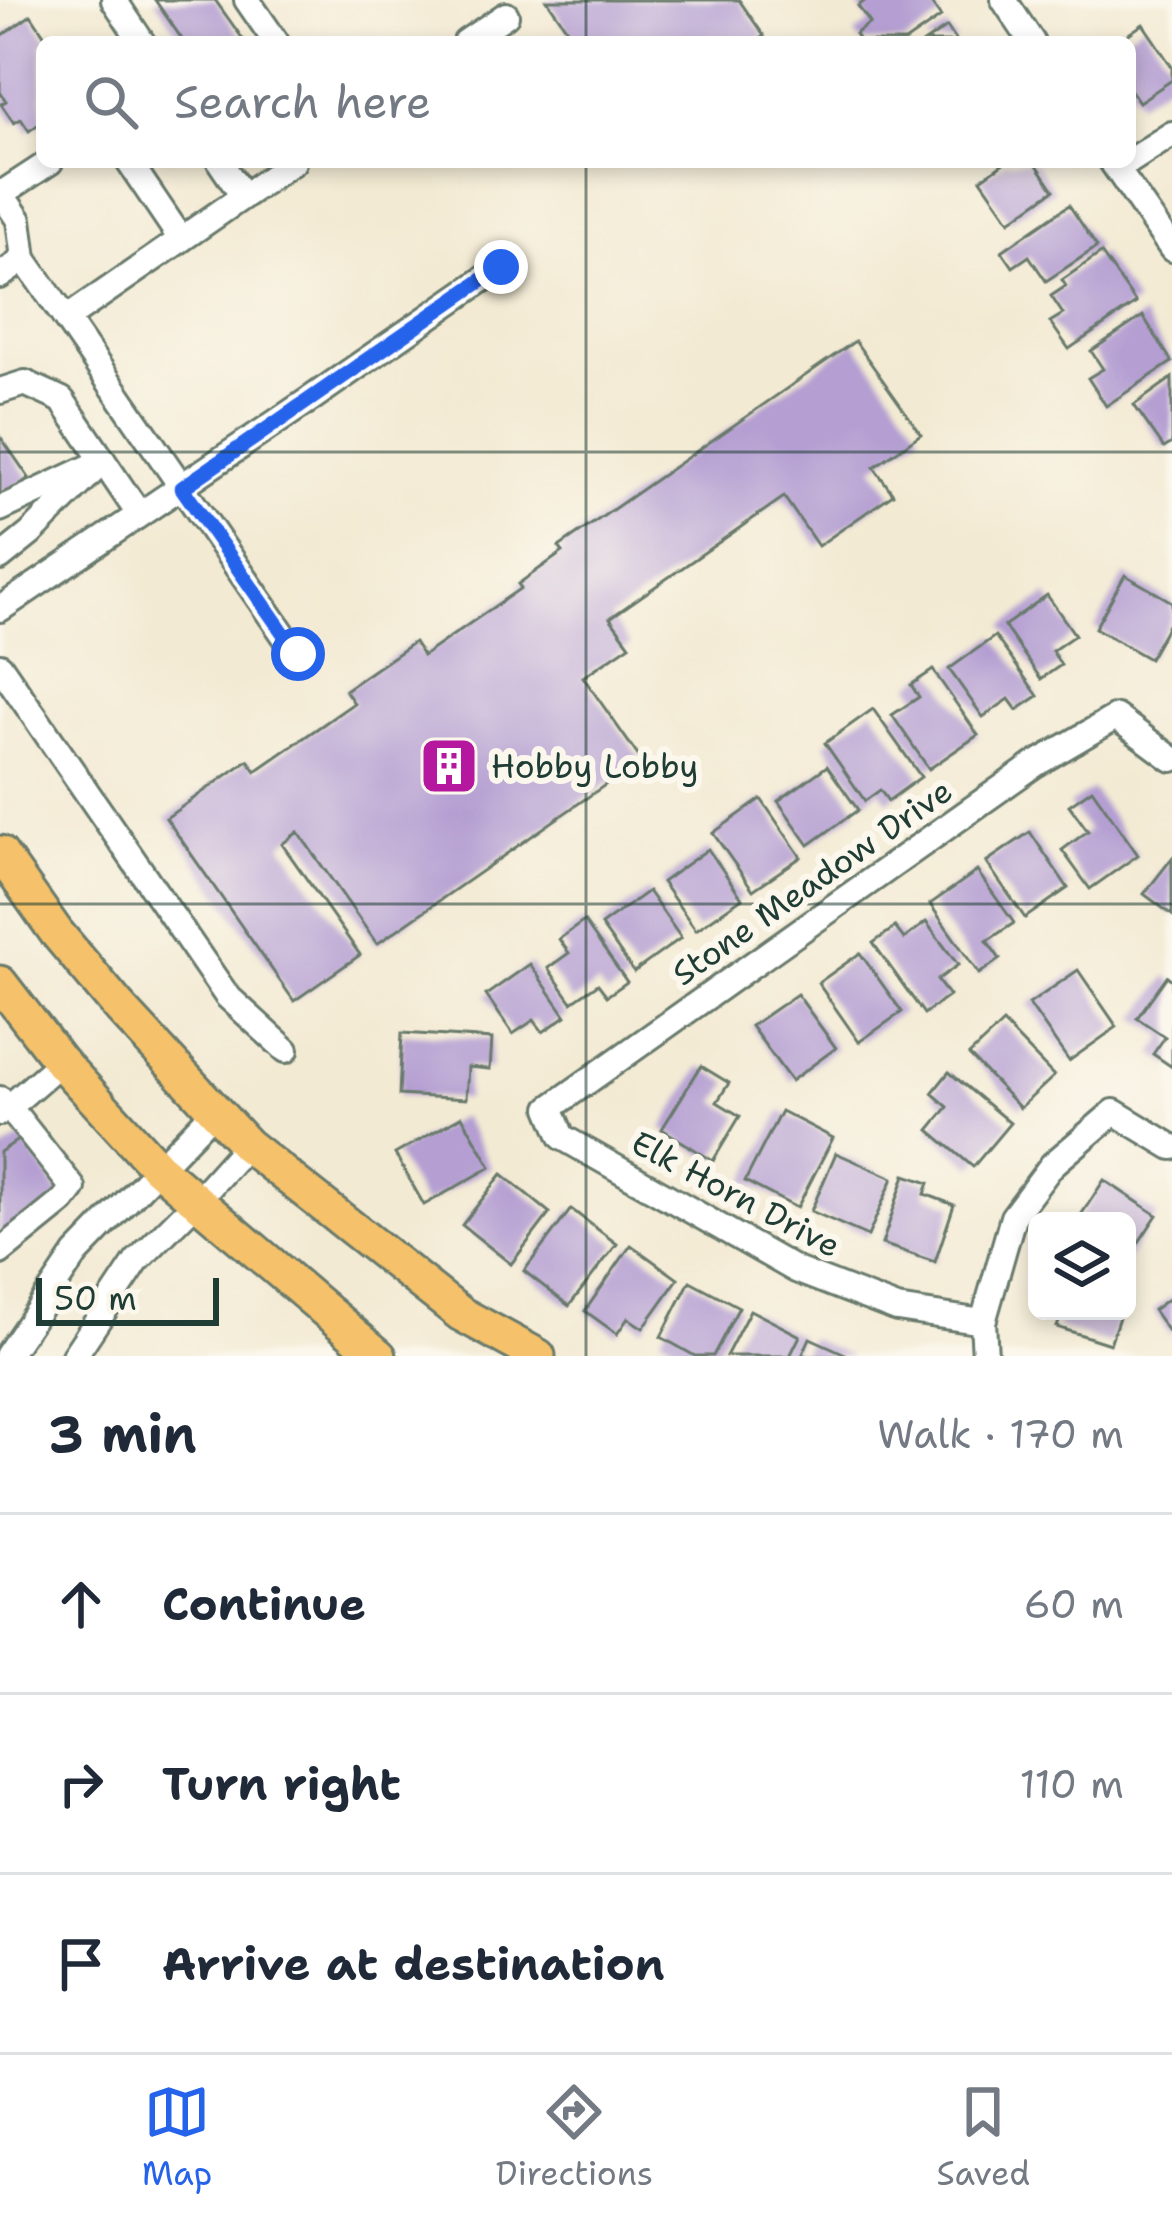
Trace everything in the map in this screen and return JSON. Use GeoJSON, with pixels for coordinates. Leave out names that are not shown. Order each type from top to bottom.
{"type":"FeatureCollection","features":[{"type":"Feature","properties":{"kind":"main road"},"geometry":{"type":"LineString","coordinates":[[0,853],[56,932],[247,1145],[461,1314],[538,1356]]}},
{"type":"Feature","properties":{"kind":"main road"},"geometry":{"type":"LineString","coordinates":[[0,983],[61,1062],[157,1167],[379,1356]]}},
{"type":"Feature","properties":{"kind":"street"},"geometry":{"type":"LineString","coordinates":[[114,0],[138,36]]}},
{"type":"Feature","properties":{"kind":"street"},"geometry":{"type":"LineString","coordinates":[[247,0],[272,36]]}},
{"type":"Feature","properties":{"kind":"street"},"geometry":{"type":"LineString","coordinates":[[1004,0],[1028,36]]}},
{"type":"Feature","properties":{"kind":"street"},"geometry":{"type":"LineString","coordinates":[[475,36],[506,15]]}},
{"type":"Feature","properties":{"kind":"street"},"geometry":{"type":"LineString","coordinates":[[1136,156],[1172,134]]}},
{"type":"Feature","properties":{"kind":"street"},"geometry":{"type":"LineString","coordinates":[[41,168],[1,193],[19,220],[24,259],[298,654]]}},
{"type":"Feature","properties":{"kind":"street"},"geometry":{"type":"LineString","coordinates":[[133,168],[182,239]]}},
{"type":"Feature","properties":{"kind":"street"},"geometry":{"type":"LineString","coordinates":[[224,168],[243,196]]}},
{"type":"Feature","properties":{"kind":"street"},"geometry":{"type":"LineString","coordinates":[[66,320],[284,168]]}},
{"type":"Feature","properties":{"kind":"street"},"geometry":{"type":"LineString","coordinates":[[1124,168],[1172,249]]}},
{"type":"Feature","properties":{"kind":"street"},"geometry":{"type":"LineString","coordinates":[[0,276],[24,259]]}},
{"type":"Feature","properties":{"kind":"street"},"geometry":{"type":"LineString","coordinates":[[0,609],[501,267]]}},
{"type":"Feature","properties":{"kind":"street"},"geometry":{"type":"LineString","coordinates":[[0,391],[25,382],[62,400],[139,514]]}},
{"type":"Feature","properties":{"kind":"street"},"geometry":{"type":"LineString","coordinates":[[0,509],[103,461]]}},
{"type":"Feature","properties":{"kind":"street"},"geometry":{"type":"LineString","coordinates":[[0,558],[103,461]]}},
{"type":"Feature","properties":{"kind":"street"},"geometry":{"type":"LineString","coordinates":[[0,666],[227,996],[286,1050]]}},
{"type":"Feature","properties":{"kind":"street","name":"Stone Meadow Drive"},"geometry":{"type":"LineString","coordinates":[[550,1108],[1034,765],[1116,717],[1172,759]]}},
{"type":"Feature","properties":{"kind":"street"},"geometry":{"type":"LineString","coordinates":[[0,1252],[73,1188],[3,1106],[61,1062]]}},
{"type":"Feature","properties":{"kind":"street","name":"Elk Horn Drive"},"geometry":{"type":"LineString","coordinates":[[550,1108],[562,1136],[796,1270],[897,1309],[983,1322]]}},
{"type":"Feature","properties":{"kind":"street"},"geometry":{"type":"LineString","coordinates":[[7,1356],[76,1254],[214,1111]]}},
{"type":"Feature","properties":{"kind":"street"},"geometry":{"type":"LineString","coordinates":[[985,1356],[983,1322],[1013,1217],[1052,1165],[1114,1112],[1172,1147]]}},
{"type":"Feature","properties":{"kind":"street"},"geometry":{"type":"LineString","coordinates":[[74,1356],[137,1261],[247,1145]]}},
{"type":"Feature","properties":{"kind":"building"},"geometry":{"type":"Polygon","coordinates":[[[155,0],[215,0],[241,36],[180,36],[155,0]]]}},
{"type":"Feature","properties":{"kind":"building"},"geometry":{"type":"Polygon","coordinates":[[[547,0],[739,0],[764,36],[572,36],[547,0]]]}},
{"type":"Feature","properties":{"kind":"building"},"geometry":{"type":"Polygon","coordinates":[[[866,0],[929,0],[941,17],[914,36],[856,36],[870,23],[858,6],[866,0]]]}},
{"type":"Feature","properties":{"kind":"building"},"geometry":{"type":"Polygon","coordinates":[[[31,15],[45,36],[36,36],[36,126],[29,131],[21,119],[14,123],[1,104],[6,101],[0,92],[0,37],[31,15]]]}},
{"type":"Feature","properties":{"kind":"building"},"geometry":{"type":"Polygon","coordinates":[[[1143,24],[1172,67],[1172,80],[1139,102],[1136,36],[1126,36],[1143,24]]]}},
{"type":"Feature","properties":{"kind":"building"},"geometry":{"type":"Polygon","coordinates":[[[997,168],[1039,168],[1054,190],[1010,221],[981,179],[997,168]]]}},
{"type":"Feature","properties":{"kind":"building"},"geometry":{"type":"Polygon","coordinates":[[[1069,205],[1097,247],[1046,281],[1029,256],[1013,267],[1002,251],[1069,205]]]}},
{"type":"Feature","properties":{"kind":"building"},"geometry":{"type":"Polygon","coordinates":[[[1101,253],[1136,303],[1069,349],[1050,322],[1063,314],[1051,296],[1066,286],[1062,280],[1101,253]]]}},
{"type":"Feature","properties":{"kind":"building"},"geometry":{"type":"Polygon","coordinates":[[[1143,316],[1172,362],[1106,406],[1088,378],[1103,369],[1091,351],[1143,316]]]}},
{"type":"Feature","properties":{"kind":"building"},"geometry":{"type":"Polygon","coordinates":[[[855,341],[921,434],[874,467],[893,494],[818,546],[784,497],[610,618],[630,645],[583,677],[641,760],[377,944],[298,832],[282,844],[360,955],[294,1001],[166,818],[248,760],[256,771],[354,703],[345,690],[414,642],[423,656],[521,588],[518,584],[563,552],[559,547],[855,341]]]}},
{"type":"Feature","properties":{"kind":"building"},"geometry":{"type":"Polygon","coordinates":[[[1172,378],[1172,443],[1164,448],[1134,405],[1172,378]]]}},
{"type":"Feature","properties":{"kind":"building"},"geometry":{"type":"Polygon","coordinates":[[[0,436],[29,478],[0,499],[0,436]]]}},
{"type":"Feature","properties":{"kind":"building"},"geometry":{"type":"Polygon","coordinates":[[[1125,575],[1172,602],[1172,618],[1149,659],[1095,628],[1125,575]]]}},
{"type":"Feature","properties":{"kind":"building"},"geometry":{"type":"Polygon","coordinates":[[[1047,595],[1075,635],[1052,651],[1061,665],[1041,679],[1004,626],[1047,595]]]}},
{"type":"Feature","properties":{"kind":"building"},"geometry":{"type":"Polygon","coordinates":[[[995,636],[1038,696],[1017,710],[1009,699],[983,717],[949,669],[995,636]]]}},
{"type":"Feature","properties":{"kind":"building"},"geometry":{"type":"Polygon","coordinates":[[[933,670],[978,735],[929,769],[892,715],[919,697],[911,685],[933,670]]]}},
{"type":"Feature","properties":{"kind":"building"},"geometry":{"type":"Polygon","coordinates":[[[873,709],[921,777],[888,801],[880,790],[865,801],[825,743],[873,709]]]}},
{"type":"Feature","properties":{"kind":"building"},"geometry":{"type":"Polygon","coordinates":[[[827,766],[858,810],[809,845],[778,801],[827,766]]]}},
{"type":"Feature","properties":{"kind":"building"},"geometry":{"type":"Polygon","coordinates":[[[1092,789],[1138,855],[1090,889],[1062,850],[1088,831],[1069,805],[1092,789]]]}},
{"type":"Feature","properties":{"kind":"building"},"geometry":{"type":"Polygon","coordinates":[[[761,799],[801,857],[753,890],[713,833],[761,799]]]}},
{"type":"Feature","properties":{"kind":"building"},"geometry":{"type":"Polygon","coordinates":[[[1030,832],[1068,888],[1025,918],[986,862],[1030,832]]]}},
{"type":"Feature","properties":{"kind":"building"},"geometry":{"type":"Polygon","coordinates":[[[708,849],[742,898],[696,930],[662,882],[708,849]]]}},
{"type":"Feature","properties":{"kind":"building"},"geometry":{"type":"Polygon","coordinates":[[[1172,858],[1172,915],[1144,894],[1172,858]]]}},
{"type":"Feature","properties":{"kind":"building"},"geometry":{"type":"Polygon","coordinates":[[[977,871],[1014,923],[987,941],[1000,959],[979,974],[930,904],[977,871]]]}},
{"type":"Feature","properties":{"kind":"building"},"geometry":{"type":"Polygon","coordinates":[[[648,891],[681,938],[634,972],[601,925],[648,891]]]}},
{"type":"Feature","properties":{"kind":"building"},"geometry":{"type":"Polygon","coordinates":[[[584,921],[627,982],[607,996],[598,984],[572,1002],[548,968],[569,953],[559,939],[584,921]]]}},
{"type":"Feature","properties":{"kind":"building"},"geometry":{"type":"Polygon","coordinates":[[[926,922],[958,965],[937,980],[949,996],[924,1014],[873,943],[895,927],[904,939],[926,922]]]}},
{"type":"Feature","properties":{"kind":"building"},"geometry":{"type":"Polygon","coordinates":[[[860,953],[902,1012],[859,1042],[818,983],[860,953]]]}},
{"type":"Feature","properties":{"kind":"building"},"geometry":{"type":"Polygon","coordinates":[[[530,964],[566,1016],[543,1032],[534,1020],[513,1034],[486,995],[530,964]]]}},
{"type":"Feature","properties":{"kind":"building"},"geometry":{"type":"Polygon","coordinates":[[[1078,970],[1117,1027],[1069,1061],[1029,1004],[1078,970]]]}},
{"type":"Feature","properties":{"kind":"building"},"geometry":{"type":"Polygon","coordinates":[[[1167,976],[1172,980],[1172,1067],[1153,1054],[1165,1037],[1137,1018],[1167,976]]]}},
{"type":"Feature","properties":{"kind":"building"},"geometry":{"type":"Polygon","coordinates":[[[797,994],[836,1048],[791,1081],[751,1026],[797,994]]]}},
{"type":"Feature","properties":{"kind":"building"},"geometry":{"type":"Polygon","coordinates":[[[1003,1023],[1054,1076],[1020,1108],[969,1055],[1003,1023]]]}},
{"type":"Feature","properties":{"kind":"building"},"geometry":{"type":"Polygon","coordinates":[[[402,1033],[492,1039],[490,1069],[468,1067],[466,1099],[399,1095],[402,1033]]]}},
{"type":"Feature","properties":{"kind":"building"},"geometry":{"type":"Polygon","coordinates":[[[701,1066],[729,1083],[717,1102],[740,1116],[713,1161],[662,1129],[701,1066]]]}},
{"type":"Feature","properties":{"kind":"building"},"geometry":{"type":"Polygon","coordinates":[[[949,1072],[1010,1123],[973,1167],[929,1130],[948,1107],[932,1093],[949,1072]]]}},
{"type":"Feature","properties":{"kind":"building"},"geometry":{"type":"Polygon","coordinates":[[[781,1111],[833,1138],[797,1208],[745,1181],[781,1111]]]}},
{"type":"Feature","properties":{"kind":"building"},"geometry":{"type":"Polygon","coordinates":[[[462,1116],[491,1167],[424,1205],[395,1154],[462,1116]]]}},
{"type":"Feature","properties":{"kind":"building"},"geometry":{"type":"Polygon","coordinates":[[[22,1137],[62,1197],[0,1239],[0,1152],[22,1137]]]}},
{"type":"Feature","properties":{"kind":"building"},"geometry":{"type":"Polygon","coordinates":[[[836,1153],[893,1178],[868,1236],[811,1211],[836,1153]]]}},
{"type":"Feature","properties":{"kind":"building"},"geometry":{"type":"Polygon","coordinates":[[[502,1174],[550,1213],[511,1264],[462,1225],[502,1174]]]}},
{"type":"Feature","properties":{"kind":"building"},"geometry":{"type":"Polygon","coordinates":[[[905,1175],[929,1183],[925,1194],[954,1205],[935,1262],[882,1244],[905,1175]]]}},
{"type":"Feature","properties":{"kind":"building"},"geometry":{"type":"Polygon","coordinates":[[[1104,1180],[1157,1215],[1136,1246],[1136,1212],[1083,1212],[1104,1180]]]}},
{"type":"Feature","properties":{"kind":"building"},"geometry":{"type":"Polygon","coordinates":[[[571,1209],[617,1244],[569,1306],[524,1271],[571,1209]]]}},
{"type":"Feature","properties":{"kind":"building"},"geometry":{"type":"Polygon","coordinates":[[[631,1245],[678,1279],[643,1328],[628,1318],[617,1334],[585,1311],[631,1245]]]}},
{"type":"Feature","properties":{"kind":"building"},"geometry":{"type":"Polygon","coordinates":[[[690,1281],[739,1307],[713,1356],[695,1356],[661,1337],[690,1281]]]}},
{"type":"Feature","properties":{"kind":"building"},"geometry":{"type":"Polygon","coordinates":[[[1172,1296],[1172,1337],[1153,1310],[1172,1296]]]}},
{"type":"Feature","properties":{"kind":"building"},"geometry":{"type":"Polygon","coordinates":[[[750,1310],[800,1336],[790,1356],[726,1356],[750,1310]]]}},
{"type":"Feature","properties":{"kind":"building"},"geometry":{"type":"Polygon","coordinates":[[[1060,1320],[1118,1320],[1110,1344],[1057,1327],[1060,1320]]]}},
{"type":"Feature","properties":{"kind":"building"},"geometry":{"type":"Polygon","coordinates":[[[810,1338],[850,1356],[802,1356],[810,1338]]]}},
{"type":"Feature","properties":{"kind":"place","name":"Hobby Lobby"},"geometry":{"type":"Point","coordinates":[449,766]}},
{"type":"Feature","properties":{"kind":"route"},"geometry":{"type":"LineString","coordinates":[[298,654],[182,488],[501,267]]}}]}
